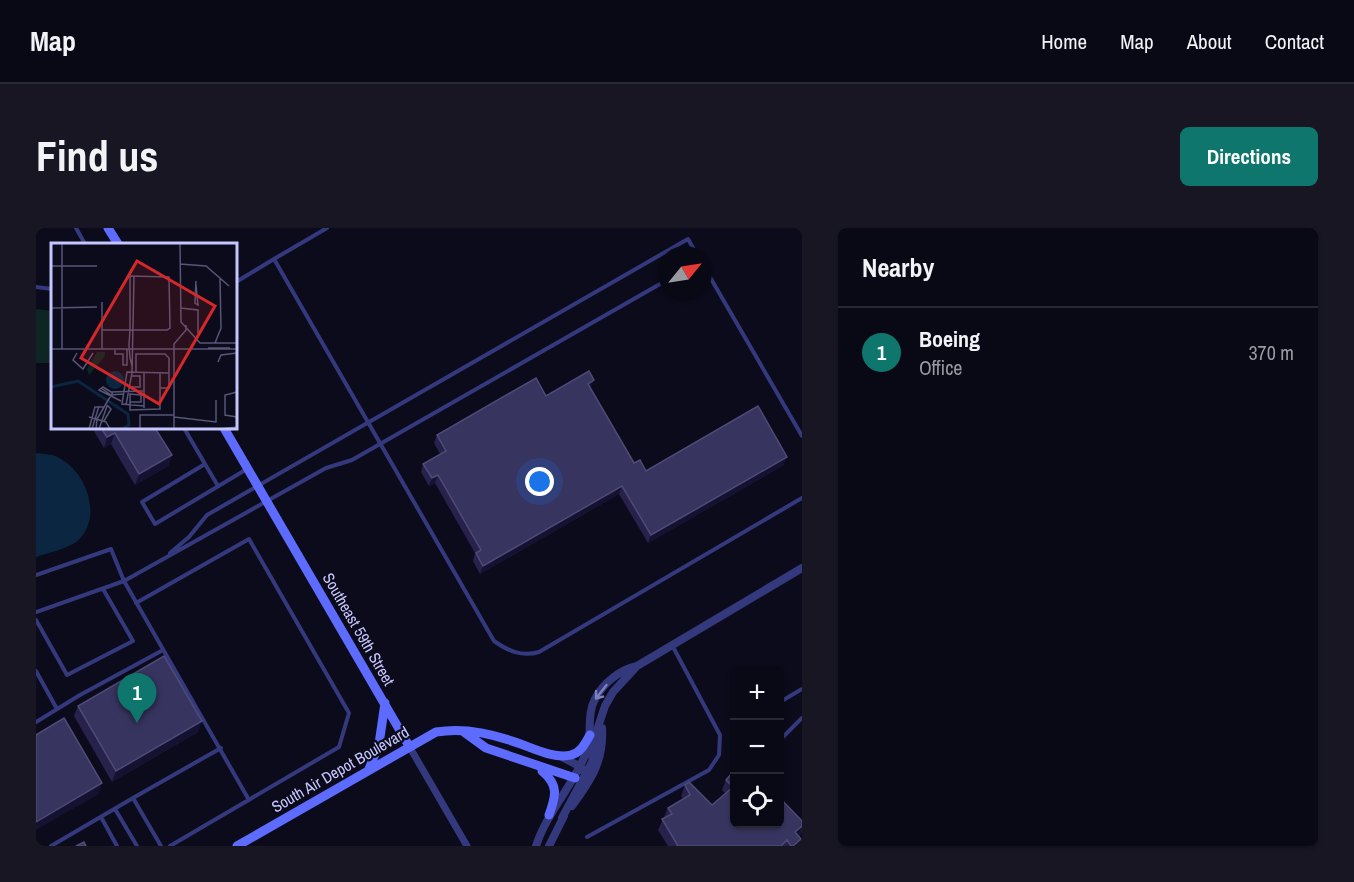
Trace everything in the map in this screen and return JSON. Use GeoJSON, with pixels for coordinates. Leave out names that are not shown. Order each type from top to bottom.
{"type":"FeatureCollection","features":[{"type":"Feature","properties":{"kind":"main road"},"geometry":{"type":"LineString","coordinates":[[108,228],[117,243]]}},
{"type":"Feature","properties":{"kind":"main road","name":"Southeast 59th Street"},"geometry":{"type":"LineString","coordinates":[[225,429],[409,746]]}},
{"type":"Feature","properties":{"kind":"main road"},"geometry":{"type":"LineString","coordinates":[[369,769],[379,744],[385,703]]}},
{"type":"Feature","properties":{"kind":"main road"},"geometry":{"type":"LineString","coordinates":[[462,730],[486,748],[575,778]]}},
{"type":"Feature","properties":{"kind":"main road","name":"South Air Depot Boulevard"},"geometry":{"type":"LineString","coordinates":[[237,846],[436,732],[462,730],[509,740],[560,756]]}},
{"type":"Feature","properties":{"kind":"main road"},"geometry":{"type":"LineString","coordinates":[[560,756],[573,755],[580,750],[590,735]]}},
{"type":"Feature","properties":{"kind":"main road"},"geometry":{"type":"LineString","coordinates":[[538,767],[551,778],[555,787],[556,796],[549,815]]}},
{"type":"Feature","properties":{"kind":"street"},"geometry":{"type":"LineString","coordinates":[[536,846],[549,815],[575,778],[592,762],[601,719],[613,692],[637,666],[802,568]]}},
{"type":"Feature","properties":{"kind":"street"},"geometry":{"type":"LineString","coordinates":[[549,846],[583,771],[594,700],[625,668],[637,666]]}},
{"type":"Feature","properties":{"kind":"street"},"geometry":{"type":"LineString","coordinates":[[564,815],[593,778],[599,764],[603,743],[601,719]]}},
{"type":"Feature","properties":{"kind":"street","name":"Southeast 59th Street"},"geometry":{"type":"LineString","coordinates":[[409,746],[466,846]]}},
{"type":"Feature","properties":{"kind":"street"},"geometry":{"type":"LineString","coordinates":[[560,756],[583,771]]}},
{"type":"Feature","properties":{"kind":"lane"},"geometry":{"type":"LineString","coordinates":[[76,228],[84,243]]}},
{"type":"Feature","properties":{"kind":"lane"},"geometry":{"type":"LineString","coordinates":[[237,281],[327,228]]}},
{"type":"Feature","properties":{"kind":"lane"},"geometry":{"type":"LineString","coordinates":[[676,246],[688,239],[692,246]]}},
{"type":"Feature","properties":{"kind":"lane"},"geometry":{"type":"LineString","coordinates":[[163,559],[189,537],[207,515],[658,256]]}},
{"type":"Feature","properties":{"kind":"lane"},"geometry":{"type":"LineString","coordinates":[[274,259],[494,641],[505,649],[520,654],[539,652],[802,498]]}},
{"type":"Feature","properties":{"kind":"lane"},"geometry":{"type":"LineString","coordinates":[[712,281],[802,436]]}},
{"type":"Feature","properties":{"kind":"lane"},"geometry":{"type":"LineString","coordinates":[[36,612],[124,581],[326,468],[352,460],[381,444],[658,285]]}},
{"type":"Feature","properties":{"kind":"lane"},"geometry":{"type":"LineString","coordinates":[[36,287],[51,290]]}},
{"type":"Feature","properties":{"kind":"lane"},"geometry":{"type":"LineString","coordinates":[[185,429],[218,486]]}},
{"type":"Feature","properties":{"kind":"lane"},"geometry":{"type":"LineString","coordinates":[[205,464],[142,502],[155,524],[248,469]]}},
{"type":"Feature","properties":{"kind":"lane"},"geometry":{"type":"LineString","coordinates":[[136,603],[249,539],[348,710],[339,747],[170,846]]}},
{"type":"Feature","properties":{"kind":"lane"},"geometry":{"type":"LineString","coordinates":[[36,575],[111,549],[136,603],[249,800]]}},
{"type":"Feature","properties":{"kind":"lane"},"geometry":{"type":"LineString","coordinates":[[36,620],[67,675],[133,641],[103,589]]}},
{"type":"Feature","properties":{"kind":"lane"},"geometry":{"type":"LineString","coordinates":[[587,837],[709,770],[719,755],[720,735],[671,645]]}},
{"type":"Feature","properties":{"kind":"lane"},"geometry":{"type":"LineString","coordinates":[[36,722],[57,708],[164,650]]}},
{"type":"Feature","properties":{"kind":"lane"},"geometry":{"type":"LineString","coordinates":[[36,671],[57,708]]}},
{"type":"Feature","properties":{"kind":"lane"},"geometry":{"type":"LineString","coordinates":[[784,700],[802,689]]}},
{"type":"Feature","properties":{"kind":"lane"},"geometry":{"type":"LineString","coordinates":[[784,736],[802,718]]}},
{"type":"Feature","properties":{"kind":"lane"},"geometry":{"type":"LineString","coordinates":[[51,846],[221,748]]}},
{"type":"Feature","properties":{"kind":"lane"},"geometry":{"type":"LineString","coordinates":[[133,798],[161,846]]}},
{"type":"Feature","properties":{"kind":"lane"},"geometry":{"type":"LineString","coordinates":[[115,809],[136,846]]}},
{"type":"Feature","properties":{"kind":"lane"},"geometry":{"type":"LineString","coordinates":[[101,817],[117,846]]}},
{"type":"Feature","properties":{"kind":"green space"},"geometry":{"type":"Polygon","coordinates":[[[36,309],[51,311],[51,363],[36,363],[36,309]]]}},
{"type":"Feature","properties":{"kind":"water"},"geometry":{"type":"Polygon","coordinates":[[[36,453],[55,456],[75,471],[83,482],[90,508],[85,532],[76,542],[36,557],[36,453]]]}},
{"type":"Feature","properties":{"kind":"building"},"geometry":{"type":"Polygon","coordinates":[[[589,371],[594,380],[588,384],[634,463],[640,460],[646,471],[758,406],[787,457],[651,535],[622,486],[483,566],[476,553],[481,550],[438,475],[432,478],[423,464],[446,451],[437,435],[536,378],[546,396],[589,371]]]}},
{"type":"Feature","properties":{"kind":"building"},"geometry":{"type":"Polygon","coordinates":[[[102,429],[156,429],[172,455],[139,474],[115,433],[107,437],[102,429]]]}},
{"type":"Feature","properties":{"kind":"building"},"geometry":{"type":"Polygon","coordinates":[[[164,656],[202,721],[116,771],[78,706],[164,656]]]}},
{"type":"Feature","properties":{"kind":"building"},"geometry":{"type":"Polygon","coordinates":[[[64,718],[102,783],[36,822],[36,735],[64,718]]]}},
{"type":"Feature","properties":{"kind":"building"},"geometry":{"type":"Polygon","coordinates":[[[689,782],[712,805],[730,790],[730,828],[784,828],[784,802],[802,821],[802,826],[795,832],[801,839],[793,846],[787,840],[781,846],[678,846],[662,819],[672,814],[668,808],[690,795],[685,785],[689,782]]]}},
{"type":"Feature","properties":{"kind":"place","name":"Boeing"},"geometry":{"type":"Point","coordinates":[137,723]}}]}
